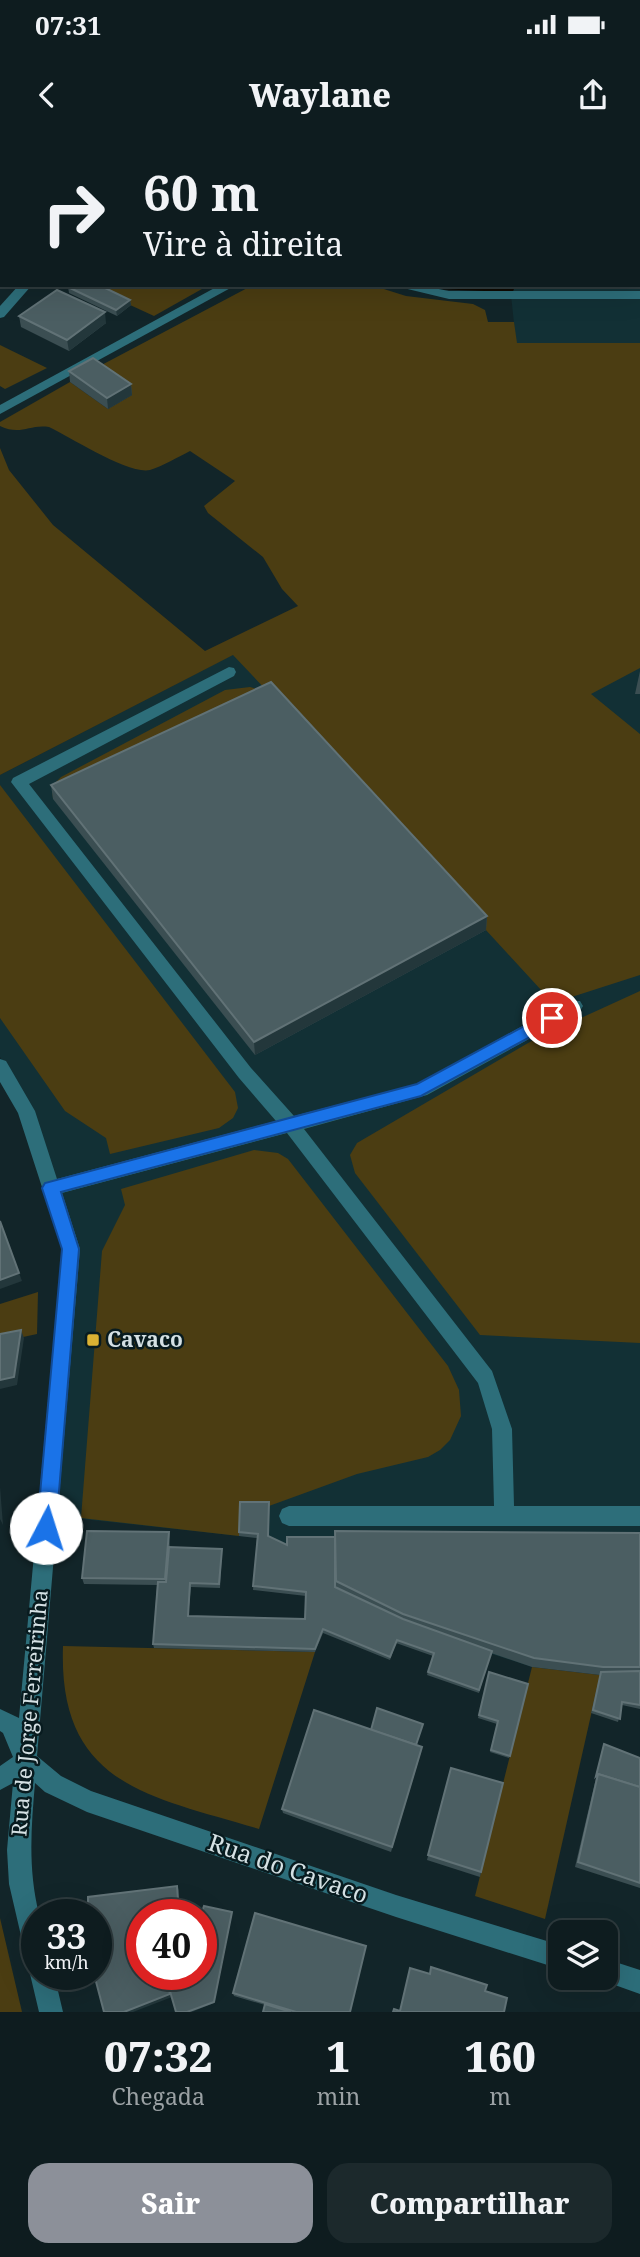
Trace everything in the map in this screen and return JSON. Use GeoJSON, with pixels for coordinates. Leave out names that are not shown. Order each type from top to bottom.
{"type":"FeatureCollection","features":[{"type":"Feature","properties":{"kind":"street"},"geometry":{"type":"LineString","coordinates":[[0,314],[24,287]]}},
{"type":"Feature","properties":{"kind":"street"},"geometry":{"type":"LineString","coordinates":[[0,410],[226,287]]}},
{"type":"Feature","properties":{"kind":"street"},"geometry":{"type":"LineString","coordinates":[[407,287],[449,295],[558,290],[640,295]]}},
{"type":"Feature","properties":{"kind":"street"},"geometry":{"type":"LineString","coordinates":[[229,672],[19,782],[245,1073],[290,1124],[485,1377],[498,1406],[506,1441],[504,1516]]}},
{"type":"Feature","properties":{"kind":"street"},"geometry":{"type":"LineString","coordinates":[[51,1188],[421,1090],[574,1006]]}},
{"type":"Feature","properties":{"kind":"street","name":"Rua de Jorge Ferreirinha"},"geometry":{"type":"LineString","coordinates":[[0,1066],[26,1111],[71,1249],[18,1850],[24,1899]]}},
{"type":"Feature","properties":{"kind":"street"},"geometry":{"type":"LineString","coordinates":[[289,1516],[640,1516]]}},
{"type":"Feature","properties":{"kind":"street"},"geometry":{"type":"LineString","coordinates":[[0,1720],[10,1725],[26,1761],[0,1779]]}},
{"type":"Feature","properties":{"kind":"street","name":"Rua do Cavaco"},"geometry":{"type":"LineString","coordinates":[[26,1761],[53,1784],[87,1801],[396,1906],[548,1953]]}},
{"type":"Feature","properties":{"kind":"street"},"geometry":{"type":"LineString","coordinates":[[618,1975],[640,1982]]}},
{"type":"Feature","properties":{"kind":"street"},"geometry":{"type":"LineString","coordinates":[[46,1990],[51,2012]]}},
{"type":"Feature","properties":{"kind":"shaded area"},"geometry":{"type":"Polygon","coordinates":[[[112,287],[205,287],[154,316],[104,293],[112,287]]]}},
{"type":"Feature","properties":{"kind":"shaded area"},"geometry":{"type":"Polygon","coordinates":[[[249,287],[377,287],[406,296],[473,304],[485,310],[488,322],[514,322],[517,343],[640,343],[640,668],[591,694],[640,734],[640,975],[553,1003],[271,696],[53,799],[52,786],[61,777],[225,690],[250,687],[268,692],[233,655],[0,775],[0,448],[9,470],[53,525],[205,651],[298,606],[282,589],[263,557],[208,513],[204,506],[235,481],[190,451],[150,470],[140,470],[114,461],[49,427],[14,430],[0,426],[0,422],[70,382],[108,409],[132,395],[94,369],[249,287]]]}},
{"type":"Feature","properties":{"kind":"shaded area"},"geometry":{"type":"Polygon","coordinates":[[[510,287],[640,287],[640,343],[516,343],[510,287]]]}},
{"type":"Feature","properties":{"kind":"shaded area"},"geometry":{"type":"Polygon","coordinates":[[[0,345],[47,368],[5,389],[0,386],[0,345]]]}},
{"type":"Feature","properties":{"kind":"shaded area"},"geometry":{"type":"Polygon","coordinates":[[[420,558],[640,646],[640,1675],[532,1667],[467,1646],[268,1539],[54,1516],[76,1248],[32,1109],[0,1057],[0,775],[420,558]]]}},
{"type":"Feature","properties":{"kind":"shaded area"},"geometry":{"type":"Polygon","coordinates":[[[0,785],[235,1092],[238,1108],[233,1118],[219,1128],[110,1154],[106,1138],[65,1111],[0,1018],[0,785]]]}},
{"type":"Feature","properties":{"kind":"shaded area"},"geometry":{"type":"Polygon","coordinates":[[[640,991],[640,1343],[480,1335],[355,1173],[350,1155],[357,1143],[535,1039],[640,991]]]}},
{"type":"Feature","properties":{"kind":"shaded area"},"geometry":{"type":"Polygon","coordinates":[[[254,1150],[278,1153],[288,1159],[448,1366],[459,1390],[461,1416],[450,1440],[428,1457],[357,1474],[269,1506],[241,1506],[239,1536],[81,1518],[102,1251],[125,1205],[121,1189],[254,1150]]]}},
{"type":"Feature","properties":{"kind":"shaded area"},"geometry":{"type":"Polygon","coordinates":[[[38,1292],[37,1334],[0,1342],[0,1304],[38,1292]]]}},
{"type":"Feature","properties":{"kind":"shaded area"},"geometry":{"type":"Polygon","coordinates":[[[63,1646],[315,1652],[259,1829],[148,1794],[118,1778],[94,1757],[76,1729],[66,1693],[63,1646]]]}},
{"type":"Feature","properties":{"kind":"shaded area"},"geometry":{"type":"Polygon","coordinates":[[[532,1667],[600,1675],[545,1919],[475,1896],[532,1667]]]}},
{"type":"Feature","properties":{"kind":"shaded area"},"geometry":{"type":"Polygon","coordinates":[[[0,1918],[22,2012],[0,2012],[0,1918]]]}},
{"type":"Feature","properties":{"kind":"building"},"geometry":{"type":"Polygon","coordinates":[[[68,287],[103,287],[130,300],[116,310],[68,287]]]}},
{"type":"Feature","properties":{"kind":"building"},"geometry":{"type":"Polygon","coordinates":[[[57,290],[105,312],[67,340],[19,316],[57,290]]]}},
{"type":"Feature","properties":{"kind":"building"},"geometry":{"type":"Polygon","coordinates":[[[93,358],[131,384],[107,398],[69,371],[93,358]]]}},
{"type":"Feature","properties":{"kind":"building"},"geometry":{"type":"Polygon","coordinates":[[[271,682],[487,916],[254,1042],[51,785],[271,682]]]}},
{"type":"Feature","properties":{"kind":"building"},"geometry":{"type":"Polygon","coordinates":[[[0,1221],[19,1273],[0,1280],[0,1221]]]}},
{"type":"Feature","properties":{"kind":"building"},"geometry":{"type":"Polygon","coordinates":[[[21,1330],[14,1377],[0,1380],[0,1334],[21,1330]]]}},
{"type":"Feature","properties":{"kind":"building"},"geometry":{"type":"Polygon","coordinates":[[[240,1502],[269,1502],[268,1536],[287,1545],[287,1537],[335,1537],[335,1587],[403,1619],[492,1651],[479,1690],[428,1672],[434,1653],[397,1640],[390,1657],[323,1629],[315,1649],[153,1644],[158,1582],[166,1582],[169,1547],[222,1549],[219,1584],[190,1583],[188,1616],[305,1619],[306,1592],[253,1586],[258,1534],[239,1532],[240,1502]]]}},
{"type":"Feature","properties":{"kind":"building"},"geometry":{"type":"Polygon","coordinates":[[[87,1531],[169,1532],[165,1579],[82,1578],[87,1531]]]}},
{"type":"Feature","properties":{"kind":"building"},"geometry":{"type":"Polygon","coordinates":[[[335,1531],[640,1533],[640,1667],[603,1667],[534,1658],[403,1614],[336,1581],[335,1531]]]}},
{"type":"Feature","properties":{"kind":"building"},"geometry":{"type":"Polygon","coordinates":[[[640,1671],[640,1705],[622,1702],[620,1719],[593,1710],[601,1672],[640,1671]]]}},
{"type":"Feature","properties":{"kind":"building"},"geometry":{"type":"Polygon","coordinates":[[[489,1672],[528,1684],[510,1756],[491,1750],[498,1721],[479,1715],[489,1672]]]}},
{"type":"Feature","properties":{"kind":"building"},"geometry":{"type":"Polygon","coordinates":[[[377,1708],[423,1724],[416,1745],[371,1730],[377,1708]]]}},
{"type":"Feature","properties":{"kind":"building"},"geometry":{"type":"Polygon","coordinates":[[[314,1710],[422,1747],[392,1847],[282,1809],[314,1710]]]}},
{"type":"Feature","properties":{"kind":"building"},"geometry":{"type":"Polygon","coordinates":[[[604,1744],[640,1758],[640,1787],[598,1774],[596,1776],[604,1744]]]}},
{"type":"Feature","properties":{"kind":"building"},"geometry":{"type":"Polygon","coordinates":[[[451,1768],[503,1783],[481,1872],[428,1855],[451,1768]]]}},
{"type":"Feature","properties":{"kind":"building"},"geometry":{"type":"Polygon","coordinates":[[[598,1774],[640,1787],[640,1883],[578,1862],[598,1774]]]}},
{"type":"Feature","properties":{"kind":"building"},"geometry":{"type":"Polygon","coordinates":[[[177,1886],[178,1899],[126,1899],[126,1990],[169,1990],[170,1994],[124,2012],[104,2012],[98,1990],[112,1990],[112,1899],[88,1897],[177,1886]]]}},
{"type":"Feature","properties":{"kind":"building"},"geometry":{"type":"Polygon","coordinates":[[[217,1909],[232,1912],[217,1987],[217,1909]]]}},
{"type":"Feature","properties":{"kind":"building"},"geometry":{"type":"Polygon","coordinates":[[[255,1913],[366,1946],[350,2012],[296,2012],[233,1993],[255,1913]]]}},
{"type":"Feature","properties":{"kind":"building"},"geometry":{"type":"Polygon","coordinates":[[[431,1967],[487,1985],[485,1991],[507,1998],[504,2012],[393,2012],[394,2009],[400,2011],[410,1968],[430,1974],[431,1967]]]}},
{"type":"Feature","properties":{"kind":"building"},"geometry":{"type":"Polygon","coordinates":[[[170,1990],[216,1990],[214,2002],[187,2012],[176,2012],[170,1990]]]}},
{"type":"Feature","properties":{"kind":"building"},"geometry":{"type":"Polygon","coordinates":[[[265,2004],[291,2012],[263,2012],[265,2004]]]}},
{"type":"Feature","properties":{"kind":"waterway"},"geometry":{"type":"LineString","coordinates":[[485,287],[510,288]]}},
{"type":"Feature","properties":{"kind":"place","name":"Cavaco"},"geometry":{"type":"Point","coordinates":[93,1340]}},
{"type":"Feature","properties":{"kind":"route"},"geometry":{"type":"LineString","coordinates":[[46,1528],[71,1249],[51,1188],[421,1090],[552,1018]]}}]}
